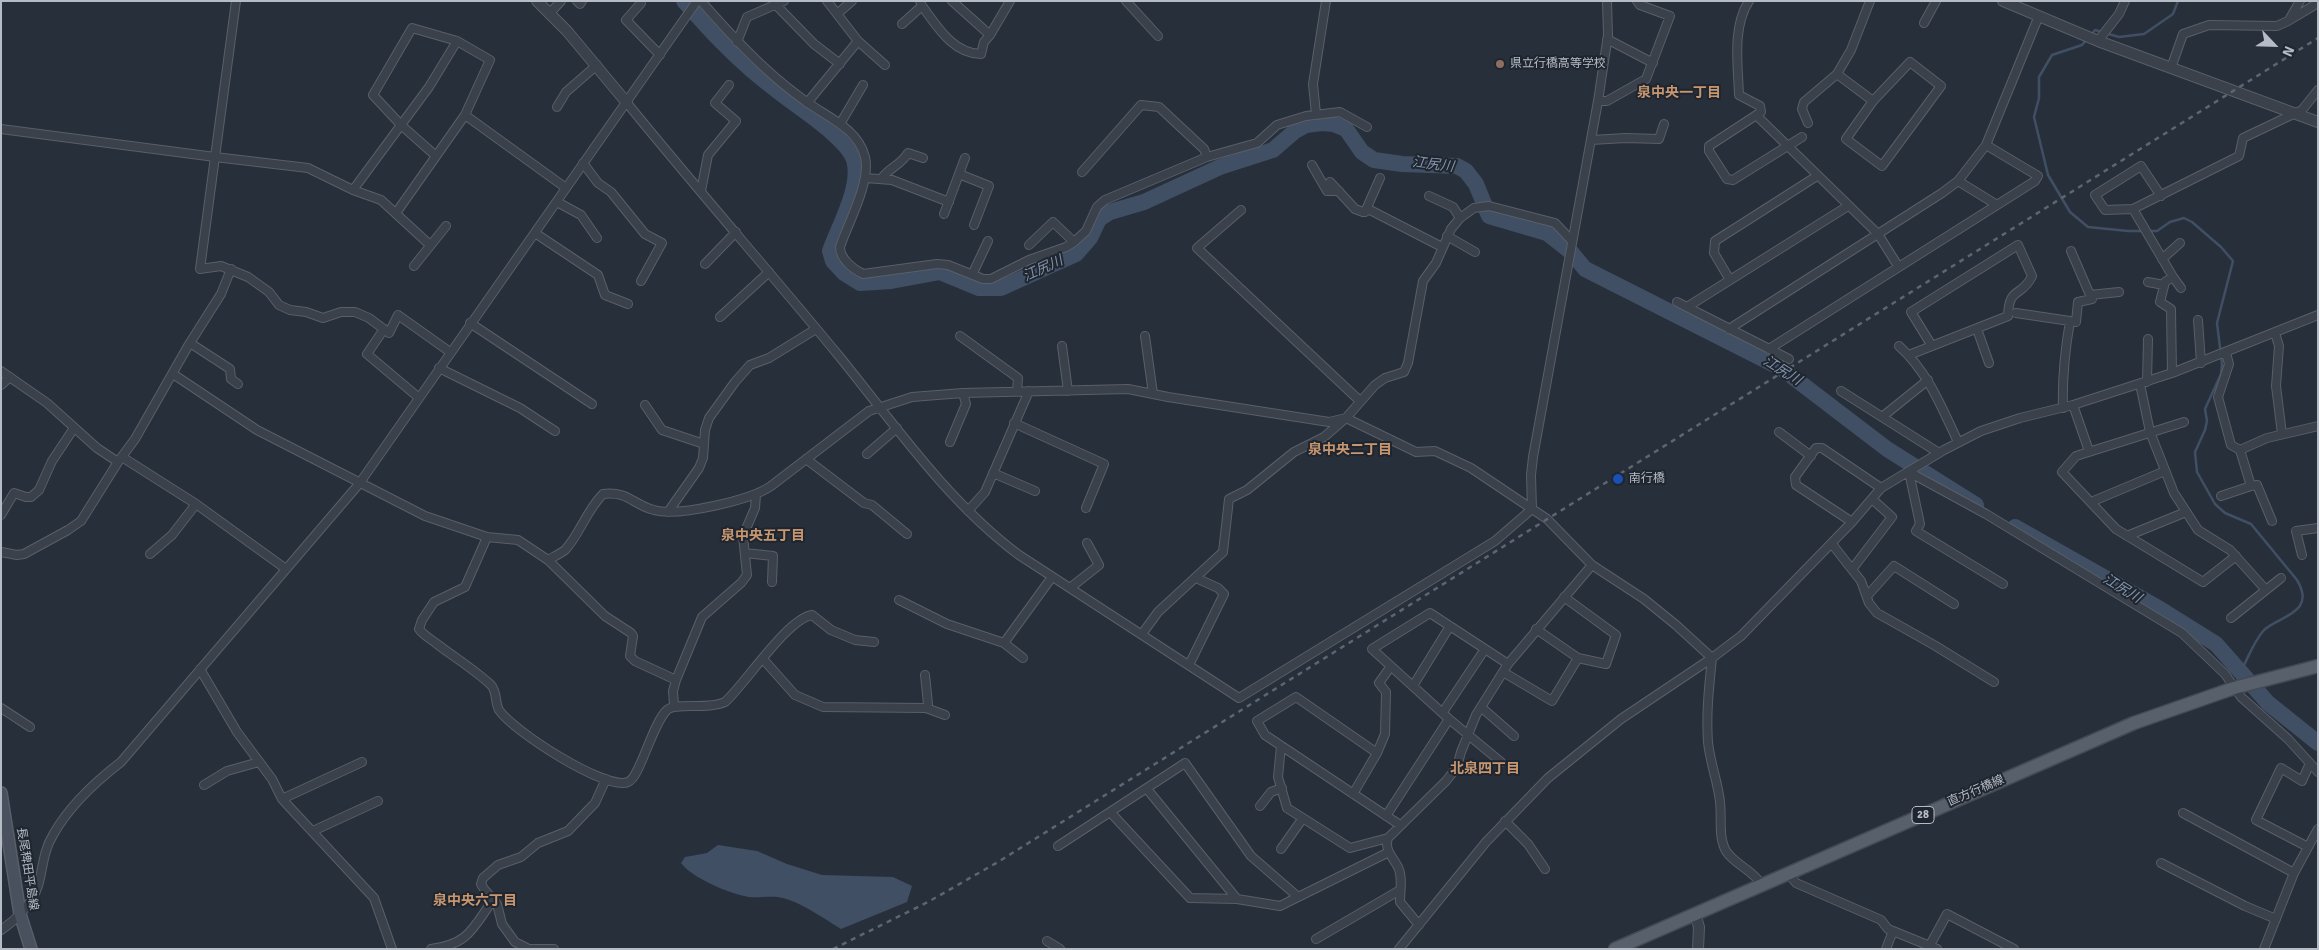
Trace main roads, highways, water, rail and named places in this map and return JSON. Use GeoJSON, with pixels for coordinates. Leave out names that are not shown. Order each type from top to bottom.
{"type":"FeatureCollection","features":[{"type":"Feature","properties":{"kind":"main road","name":"直方行橋線"},"geometry":{"type":"LineString","coordinates":[[1614,949],[2134,723],[2234,688],[2318,666]]}},
{"type":"Feature","properties":{"kind":"main road","name":"長尾稗田平島線"},"geometry":{"type":"LineString","coordinates":[[1,793],[20,914],[31,949]]}},
{"type":"Feature","properties":{"kind":"water"},"geometry":{"type":"Polygon","coordinates":[[[718,845],[757,851],[787,864],[822,875],[893,877],[912,886],[907,902],[841,929],[813,912],[783,898],[749,897],[722,889],[702,880],[686,869],[681,863],[685,857],[707,853],[718,845]]]}},
{"type":"Feature","properties":{"kind":"waterway","name":"江尻川"},"geometry":{"type":"LineString","coordinates":[[684,1],[744,63],[831,132],[849,151],[854,160],[856,170],[855,182],[848,206],[830,251],[833,261],[844,273],[860,283],[891,281],[940,272],[979,288],[1001,288],[1076,254],[1090,238],[1099,219],[1110,212],[1144,202],[1220,167],[1273,150],[1295,131],[1306,125],[1334,124],[1346,129],[1362,152],[1374,160],[1402,164],[1457,166],[1466,171],[1476,184],[1489,216],[1547,233],[1571,252],[1585,269],[1781,368],[1887,449],[1976,505]]}},
{"type":"Feature","properties":{"kind":"waterway"},"geometry":{"type":"LineString","coordinates":[[2091,35],[2095,30],[2119,37],[2144,34],[2173,14],[2178,1]]}},
{"type":"Feature","properties":{"kind":"waterway"},"geometry":{"type":"LineString","coordinates":[[2087,39],[2082,45],[2052,55],[2039,77],[2039,98],[2034,117],[2048,175],[2070,212],[2088,227],[2128,231],[2157,231],[2170,222],[2184,218],[2192,222],[2221,247],[2233,261],[2217,323],[2222,364],[2221,374],[2205,409],[2207,421],[2205,430],[2195,452],[2197,472],[2215,504],[2225,513],[2251,524],[2297,580],[2302,591],[2302,600],[2299,607],[2260,634],[2241,671]]}},
{"type":"Feature","properties":{"kind":"waterway","name":"江尻川"},"geometry":{"type":"LineString","coordinates":[[2015,527],[2160,609],[2216,644],[2268,703],[2318,743]]}},
{"type":"Feature","properties":{"kind":"railway"},"geometry":{"type":"LineString","coordinates":[[833,949],[928,902],[998,862],[2318,38]]}},
{"type":"Feature","properties":{"kind":"place","name":"県立行橋高等学校"},"geometry":{"type":"Point","coordinates":[1500,64]}},
{"type":"Feature","properties":{"kind":"place","name":"南行橋"},"geometry":{"type":"Point","coordinates":[1618,479]}},
{"type":"Feature","properties":{"kind":"district","name":"泉中央一丁目"},"geometry":{"type":"Point","coordinates":[1679,93]}},
{"type":"Feature","properties":{"kind":"district","name":"泉中央二丁目"},"geometry":{"type":"Point","coordinates":[1350,450]}},
{"type":"Feature","properties":{"kind":"district","name":"泉中央五丁目"},"geometry":{"type":"Point","coordinates":[763,536]}},
{"type":"Feature","properties":{"kind":"district","name":"北泉四丁目"},"geometry":{"type":"Point","coordinates":[1485,769]}},
{"type":"Feature","properties":{"kind":"district","name":"泉中央六丁目"},"geometry":{"type":"Point","coordinates":[475,901]}}]}
